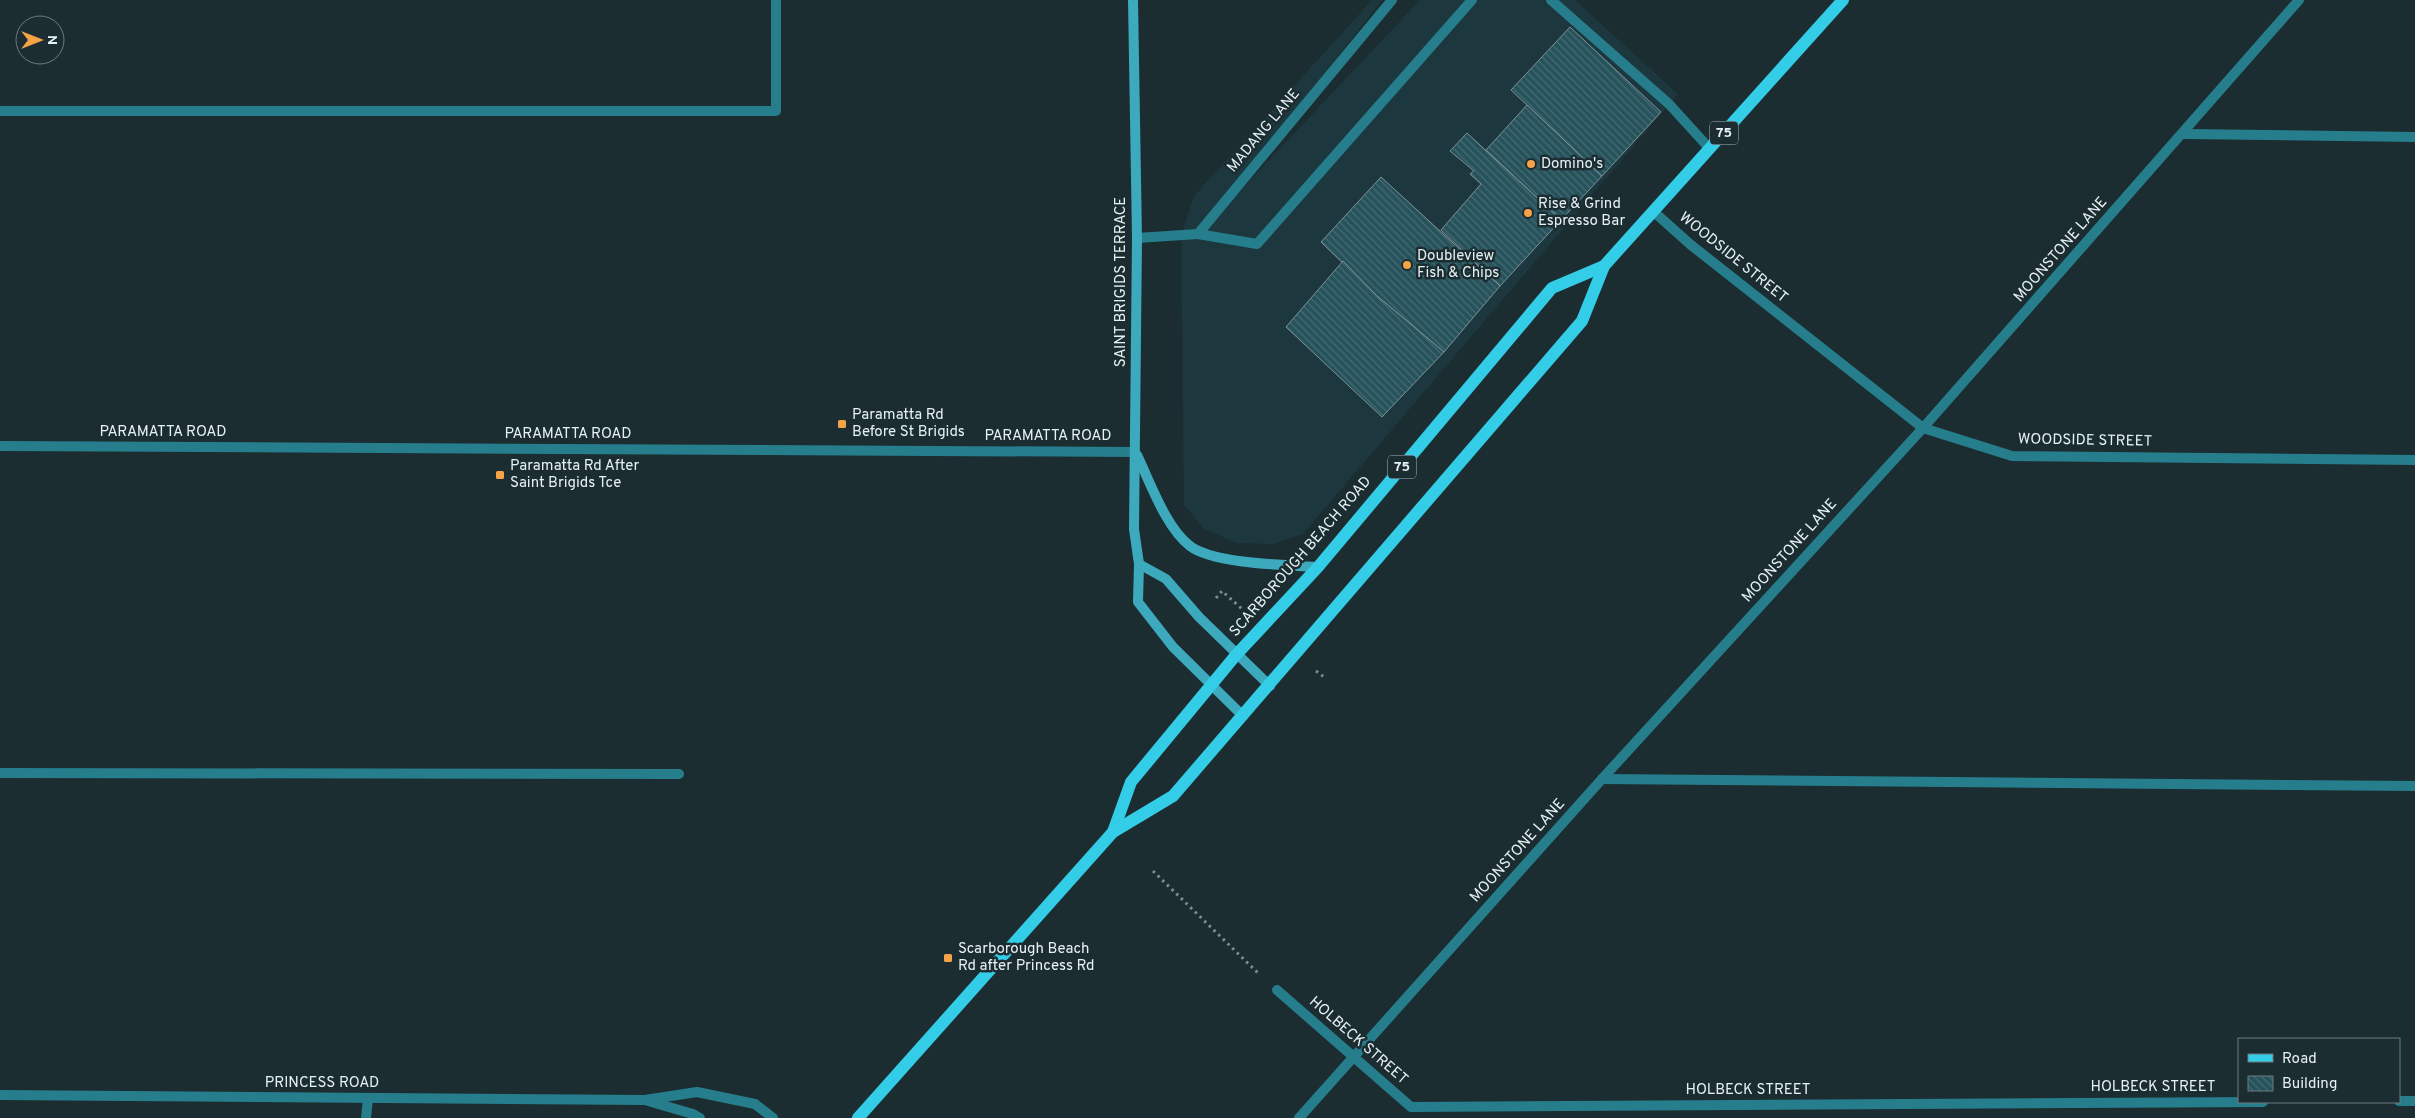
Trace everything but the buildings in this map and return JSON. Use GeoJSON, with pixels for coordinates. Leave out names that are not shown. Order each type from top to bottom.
{"type":"FeatureCollection","features":[{"type":"Feature","properties":{"kind":"main road","name":"SCARBOROUGH BEACH ROAD"},"geometry":{"type":"LineString","coordinates":[[858,1118],[1113,832],[1173,796],[1270,686],[1582,321],[1604,266],[1843,0]]}},
{"type":"Feature","properties":{"kind":"main road","name":"SCARBOROUGH BEACH ROAD"},"geometry":{"type":"LineString","coordinates":[[1113,832],[1130,782],[1236,654],[1318,567],[1552,288],[1604,266]]}},
{"type":"Feature","properties":{"kind":"street"},"geometry":{"type":"LineString","coordinates":[[0,111],[776,111],[776,0]]}},
{"type":"Feature","properties":{"kind":"street","name":"SAINT BRIGIDS TERRACE"},"geometry":{"type":"LineString","coordinates":[[1134,0],[1137,238],[1134,529],[1139,564],[1138,602],[1174,647],[1243,716]]}},
{"type":"Feature","properties":{"kind":"street","name":"MADANG LANE"},"geometry":{"type":"LineString","coordinates":[[1198,234],[1392,0]]}},
{"type":"Feature","properties":{"kind":"street"},"geometry":{"type":"LineString","coordinates":[[1137,238],[1198,234],[1257,244],[1472,0]]}},
{"type":"Feature","properties":{"kind":"street"},"geometry":{"type":"LineString","coordinates":[[1551,0],[1669,104],[1710,149]]}},
{"type":"Feature","properties":{"kind":"street","name":"MOONSTONE LANE"},"geometry":{"type":"LineString","coordinates":[[1299,1118],[1602,779],[1923,428],[2183,134],[2298,0]]}},
{"type":"Feature","properties":{"kind":"street"},"geometry":{"type":"LineString","coordinates":[[2183,134],[2415,137]]}},
{"type":"Feature","properties":{"kind":"street","name":"WOODSIDE STREET"},"geometry":{"type":"LineString","coordinates":[[1654,212],[1691,245],[1923,428],[2012,456],[2415,460]]}},
{"type":"Feature","properties":{"kind":"street","name":"PARAMATTA ROAD"},"geometry":{"type":"LineString","coordinates":[[0,446],[1135,452]]}},
{"type":"Feature","properties":{"kind":"street"},"geometry":{"type":"LineString","coordinates":[[1135,452],[1164,512],[1176,531],[1191,547],[1207,554],[1244,562],[1318,567]]}},
{"type":"Feature","properties":{"kind":"street"},"geometry":{"type":"LineString","coordinates":[[1139,564],[1166,579],[1236,654],[1270,686]]}},
{"type":"Feature","properties":{"kind":"street"},"geometry":{"type":"LineString","coordinates":[[0,773],[679,774]]}},
{"type":"Feature","properties":{"kind":"street"},"geometry":{"type":"LineString","coordinates":[[1602,779],[2415,786]]}},
{"type":"Feature","properties":{"kind":"street","name":"HOLBECK STREET"},"geometry":{"type":"LineString","coordinates":[[1277,990],[1411,1108],[2238,1102]]}},
{"type":"Feature","properties":{"kind":"street","name":"PRINCESS ROAD"},"geometry":{"type":"LineString","coordinates":[[0,1095],[644,1100],[697,1092],[755,1104],[773,1118]]}},
{"type":"Feature","properties":{"kind":"street"},"geometry":{"type":"LineString","coordinates":[[366,1118],[368,1098]]}},
{"type":"Feature","properties":{"kind":"street","name":"PRINCESS ROAD"},"geometry":{"type":"LineString","coordinates":[[644,1100],[693,1114],[700,1118]]}},
{"type":"Feature","properties":{"kind":"street"},"geometry":{"type":"LineString","coordinates":[[2400,1101],[2415,1101]]}},
{"type":"Feature","properties":{"kind":"path"},"geometry":{"type":"LineString","coordinates":[[1153,871],[1277,990]]}},
{"type":"Feature","properties":{"kind":"shaded area"},"geometry":{"type":"Polygon","coordinates":[[[1372,0],[1382,0],[1204,229],[1420,0],[1575,0],[1678,94],[1303,534],[1273,544],[1236,543],[1203,528],[1184,505],[1181,236],[1194,196],[1372,0]]]}},
{"type":"Feature","properties":{"kind":"place","name":"Domino's"},"geometry":{"type":"Point","coordinates":[1531,164]}},
{"type":"Feature","properties":{"kind":"place","name":"Rise & Grind Espresso Bar"},"geometry":{"type":"Point","coordinates":[1528,213]}},
{"type":"Feature","properties":{"kind":"place","name":"Doubleview Fish & Chips"},"geometry":{"type":"Point","coordinates":[1407,265]}},
{"type":"Feature","properties":{"kind":"place","name":"Paramatta Rd Before St Brigids"},"geometry":{"type":"Point","coordinates":[842,424]}},
{"type":"Feature","properties":{"kind":"place","name":"Paramatta Rd After Saint Brigids Tce"},"geometry":{"type":"Point","coordinates":[500,475]}},
{"type":"Feature","properties":{"kind":"place","name":"Scarborough Beach Rd after Princess Rd"},"geometry":{"type":"Point","coordinates":[948,958]}}]}
